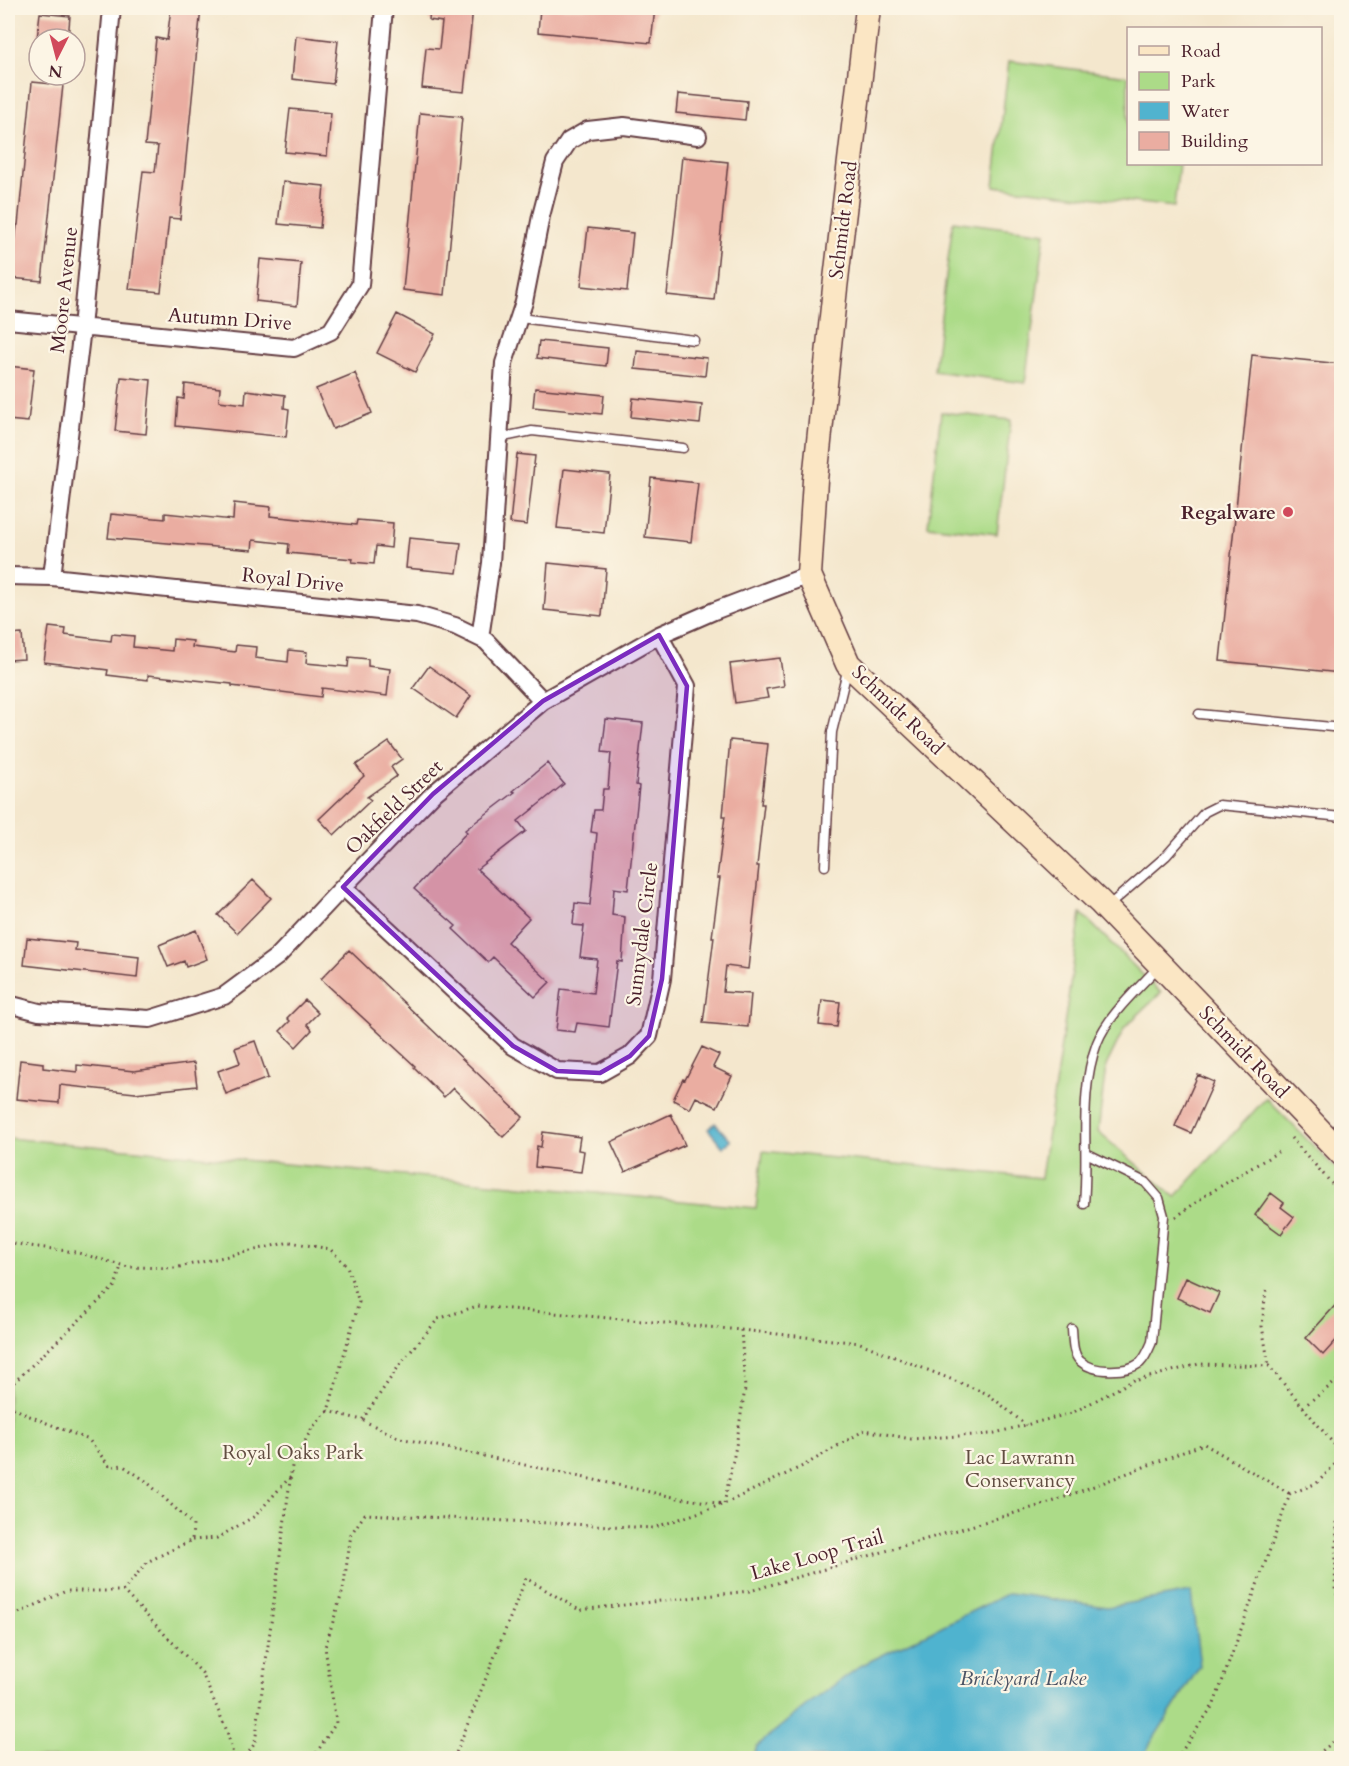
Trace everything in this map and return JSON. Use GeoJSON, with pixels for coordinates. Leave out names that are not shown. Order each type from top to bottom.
{"type":"FeatureCollection","features":[{"type":"Feature","properties":{"kind":"street","name":"Moore Avenue"},"geometry":{"type":"LineString","coordinates":[[52,577],[82,328],[112,8]]}},
{"type":"Feature","properties":{"kind":"street","name":"Autumn Drive"},"geometry":{"type":"LineString","coordinates":[[8,320],[294,348],[331,331],[360,285],[384,8]]}},
{"type":"Feature","properties":{"kind":"street","name":"Schmidt Road"},"geometry":{"type":"LineString","coordinates":[[868,8],[818,457],[809,575],[848,664],[1107,908],[1341,1154]]}},
{"type":"Feature","properties":{"kind":"street"},"geometry":{"type":"LineString","coordinates":[[480,638],[491,563],[504,363],[520,318],[541,216],[555,162],[569,141],[588,130],[624,126],[698,136]]}},
{"type":"Feature","properties":{"kind":"street","name":"Oakfield Street"},"geometry":{"type":"LineString","coordinates":[[8,1004],[39,1012],[150,1019],[224,996],[278,956],[433,794],[543,701],[659,635],[714,611],[809,575]]}},
{"type":"Feature","properties":{"kind":"street","name":"Royal Drive"},"geometry":{"type":"LineString","coordinates":[[8,576],[52,577],[417,615],[455,626],[486,641],[543,701]]}},
{"type":"Feature","properties":{"kind":"street","name":"Sunnydale Circle"},"geometry":{"type":"LineString","coordinates":[[343,887],[513,1046],[557,1071],[600,1073],[630,1056],[649,1036],[662,979],[687,686],[659,635]]}},
{"type":"Feature","properties":{"kind":"lane"},"geometry":{"type":"LineString","coordinates":[[520,318],[694,340]]}},
{"type":"Feature","properties":{"kind":"lane"},"geometry":{"type":"LineString","coordinates":[[499,438],[532,431],[683,448]]}},
{"type":"Feature","properties":{"kind":"lane"},"geometry":{"type":"LineString","coordinates":[[825,866],[832,732],[848,664]]}},
{"type":"Feature","properties":{"kind":"lane"},"geometry":{"type":"LineString","coordinates":[[1199,714],[1341,728]]}},
{"type":"Feature","properties":{"kind":"lane"},"geometry":{"type":"LineString","coordinates":[[1107,908],[1166,856],[1205,812],[1220,805],[1341,817]]}},
{"type":"Feature","properties":{"kind":"lane"},"geometry":{"type":"LineString","coordinates":[[1084,1204],[1087,1181],[1085,1118],[1089,1078],[1098,1042],[1112,1018],[1160,964]]}},
{"type":"Feature","properties":{"kind":"lane"},"geometry":{"type":"LineString","coordinates":[[1072,1329],[1073,1346],[1079,1360],[1092,1367],[1128,1368],[1140,1363],[1152,1342],[1164,1216],[1159,1198],[1145,1182],[1086,1153]]}},
{"type":"Feature","properties":{"kind":"path"},"geometry":{"type":"LineString","coordinates":[[1291,1138],[1341,1195]]}},
{"type":"Feature","properties":{"kind":"path"},"geometry":{"type":"LineString","coordinates":[[1163,1228],[1206,1195],[1278,1152]]}},
{"type":"Feature","properties":{"kind":"path"},"geometry":{"type":"LineString","coordinates":[[8,1243],[75,1252],[128,1268],[175,1268],[290,1242],[330,1249],[347,1266],[359,1302],[328,1411],[312,1428],[292,1466],[255,1743],[245,1758]]}},
{"type":"Feature","properties":{"kind":"path"},"geometry":{"type":"LineString","coordinates":[[8,1392],[8,1388],[115,1287],[122,1266]]}},
{"type":"Feature","properties":{"kind":"path"},"geometry":{"type":"LineString","coordinates":[[1177,1758],[1214,1704],[1290,1494],[1317,1483],[1341,1455],[1269,1366],[1262,1326],[1266,1290]]}},
{"type":"Feature","properties":{"kind":"path"},"geometry":{"type":"LineString","coordinates":[[362,1420],[401,1363],[438,1319],[477,1306],[860,1343],[988,1394],[1026,1425]]}},
{"type":"Feature","properties":{"kind":"path"},"geometry":{"type":"LineString","coordinates":[[724,1504],[745,1389],[741,1330]]}},
{"type":"Feature","properties":{"kind":"path"},"geometry":{"type":"LineString","coordinates":[[313,1758],[336,1723],[326,1647],[343,1590],[351,1534],[365,1514],[653,1528],[724,1504],[805,1465],[865,1430],[911,1439],[991,1434],[1072,1413],[1136,1380],[1199,1364],[1269,1366]]}},
{"type":"Feature","properties":{"kind":"path"},"geometry":{"type":"LineString","coordinates":[[1134,1365],[1136,1380]]}},
{"type":"Feature","properties":{"kind":"path"},"geometry":{"type":"LineString","coordinates":[[1303,1407],[1341,1377]]}},
{"type":"Feature","properties":{"kind":"path"},"geometry":{"type":"LineString","coordinates":[[8,1404],[27,1415],[89,1440],[110,1467],[122,1465],[146,1481],[193,1525],[192,1540]]}},
{"type":"Feature","properties":{"kind":"path"},"geometry":{"type":"LineString","coordinates":[[328,1411],[362,1420],[400,1438],[543,1467],[678,1498],[724,1504]]}},
{"type":"Feature","properties":{"kind":"path","name":"Lake Loop Trail"},"geometry":{"type":"LineString","coordinates":[[454,1758],[526,1578],[579,1610],[750,1591],[1052,1502],[1204,1444],[1290,1494]]}},
{"type":"Feature","properties":{"kind":"path"},"geometry":{"type":"LineString","coordinates":[[123,1591],[147,1562],[192,1540],[217,1538],[255,1516],[291,1476]]}},
{"type":"Feature","properties":{"kind":"path"},"geometry":{"type":"LineString","coordinates":[[1341,1511],[1337,1520],[1335,1588],[1341,1610]]}},
{"type":"Feature","properties":{"kind":"path"},"geometry":{"type":"LineString","coordinates":[[8,1618],[66,1591],[123,1591],[202,1673],[227,1731],[234,1758]]}},
{"type":"Feature","properties":{"kind":"path"},"geometry":{"type":"LineString","coordinates":[[1313,1758],[1341,1735]]}},
{"type":"Feature","properties":{"kind":"highlighted area"},"geometry":{"type":"Polygon","coordinates":[[[659,635],[687,686],[662,979],[649,1036],[630,1056],[600,1073],[557,1071],[513,1046],[343,887],[433,794],[543,701],[659,635]]]}},
{"type":"Feature","properties":{"kind":"green space"},"geometry":{"type":"Polygon","coordinates":[[[1009,61],[1127,76],[1127,165],[1179,165],[1174,207],[994,186],[1009,61]]]}},
{"type":"Feature","properties":{"kind":"green space"},"geometry":{"type":"Polygon","coordinates":[[[953,221],[1045,233],[1025,383],[934,371],[953,221]]]}},
{"type":"Feature","properties":{"kind":"green space"},"geometry":{"type":"Polygon","coordinates":[[[941,412],[1011,420],[997,534],[928,526],[941,412]]]}},
{"type":"Feature","properties":{"kind":"green space"},"geometry":{"type":"Polygon","coordinates":[[[1081,913],[1161,993],[1125,1027],[1106,1066],[1098,1132],[1175,1197],[1266,1098],[1341,1174],[1341,1758],[8,1758],[8,1138],[756,1208],[763,1151],[1041,1178],[1081,913]]]}},
{"type":"Feature","properties":{"kind":"water"},"geometry":{"type":"Polygon","coordinates":[[[715,1123],[731,1141],[723,1147],[708,1129],[715,1123]]]}},
{"type":"Feature","properties":{"kind":"water","name":"Brickyard Lake"},"geometry":{"type":"Polygon","coordinates":[[[1191,1592],[1200,1666],[1143,1758],[752,1758],[757,1746],[809,1703],[862,1665],[1009,1593],[1107,1607],[1191,1592]]]}},
{"type":"Feature","properties":{"kind":"building"},"geometry":{"type":"Polygon","coordinates":[[[171,8],[201,8],[180,219],[169,218],[161,292],[129,289],[143,171],[155,172],[158,146],[145,145],[156,38],[167,40],[171,8]]]}},
{"type":"Feature","properties":{"kind":"building"},"geometry":{"type":"Polygon","coordinates":[[[430,8],[473,8],[464,92],[422,88],[426,48],[439,49],[442,22],[429,20],[430,8]]]}},
{"type":"Feature","properties":{"kind":"building"},"geometry":{"type":"Polygon","coordinates":[[[540,8],[655,8],[651,43],[538,32],[540,8]]]}},
{"type":"Feature","properties":{"kind":"building"},"geometry":{"type":"Polygon","coordinates":[[[40,13],[70,16],[69,27],[38,27],[40,13]]]}},
{"type":"Feature","properties":{"kind":"building"},"geometry":{"type":"Polygon","coordinates":[[[296,36],[338,41],[333,84],[292,79],[296,36]]]}},
{"type":"Feature","properties":{"kind":"building"},"geometry":{"type":"Polygon","coordinates":[[[32,87],[63,87],[42,281],[11,278],[32,87]]]}},
{"type":"Feature","properties":{"kind":"building"},"geometry":{"type":"Polygon","coordinates":[[[678,94],[747,101],[745,120],[676,113],[678,94]]]}},
{"type":"Feature","properties":{"kind":"building"},"geometry":{"type":"Polygon","coordinates":[[[290,109],[331,113],[327,156],[285,152],[290,109]]]}},
{"type":"Feature","properties":{"kind":"building"},"geometry":{"type":"Polygon","coordinates":[[[420,113],[462,117],[445,295],[403,290],[420,113]]]}},
{"type":"Feature","properties":{"kind":"building"},"geometry":{"type":"Polygon","coordinates":[[[682,157],[728,162],[714,300],[667,295],[682,157]]]}},
{"type":"Feature","properties":{"kind":"building"},"geometry":{"type":"Polygon","coordinates":[[[283,182],[324,186],[320,228],[278,224],[283,182]]]}},
{"type":"Feature","properties":{"kind":"building"},"geometry":{"type":"Polygon","coordinates":[[[588,228],[633,233],[627,291],[581,286],[588,228]]]}},
{"type":"Feature","properties":{"kind":"building"},"geometry":{"type":"Polygon","coordinates":[[[260,259],[301,263],[297,306],[256,301],[260,259]]]}},
{"type":"Feature","properties":{"kind":"building"},"geometry":{"type":"Polygon","coordinates":[[[397,314],[435,334],[415,372],[377,353],[397,314]]]}},
{"type":"Feature","properties":{"kind":"building"},"geometry":{"type":"Polygon","coordinates":[[[539,341],[608,348],[606,366],[537,358],[539,341]]]}},
{"type":"Feature","properties":{"kind":"building"},"geometry":{"type":"Polygon","coordinates":[[[637,351],[707,358],[705,376],[635,369],[637,351]]]}},
{"type":"Feature","properties":{"kind":"building","name":"Regalware"},"geometry":{"type":"Polygon","coordinates":[[[1252,355],[1341,364],[1341,673],[1220,661],[1252,355]]]}},
{"type":"Feature","properties":{"kind":"building"},"geometry":{"type":"Polygon","coordinates":[[[8,366],[34,369],[28,422],[8,420],[8,366]]]}},
{"type":"Feature","properties":{"kind":"building"},"geometry":{"type":"Polygon","coordinates":[[[355,373],[372,413],[333,429],[316,389],[355,373]]]}},
{"type":"Feature","properties":{"kind":"building"},"geometry":{"type":"Polygon","coordinates":[[[121,377],[151,380],[146,434],[115,431],[121,377]]]}},
{"type":"Feature","properties":{"kind":"building"},"geometry":{"type":"Polygon","coordinates":[[[185,384],[220,388],[219,401],[245,404],[246,390],[285,395],[284,408],[289,409],[286,437],[176,426],[178,398],[184,399],[185,384]]]}},
{"type":"Feature","properties":{"kind":"building"},"geometry":{"type":"Polygon","coordinates":[[[535,388],[604,395],[602,414],[533,407],[535,388]]]}},
{"type":"Feature","properties":{"kind":"building"},"geometry":{"type":"Polygon","coordinates":[[[633,398],[702,405],[700,424],[631,417],[633,398]]]}},
{"type":"Feature","properties":{"kind":"building"},"geometry":{"type":"Polygon","coordinates":[[[517,454],[535,456],[527,525],[510,523],[517,454]]]}},
{"type":"Feature","properties":{"kind":"building"},"geometry":{"type":"Polygon","coordinates":[[[564,469],[610,474],[604,533],[557,528],[564,469]]]}},
{"type":"Feature","properties":{"kind":"building"},"geometry":{"type":"Polygon","coordinates":[[[651,478],[698,483],[691,542],[645,537],[651,478]]]}},
{"type":"Feature","properties":{"kind":"building"},"geometry":{"type":"Polygon","coordinates":[[[234,503],[271,507],[270,516],[356,525],[357,520],[393,523],[391,548],[376,546],[374,564],[352,562],[353,559],[288,553],[289,544],[253,540],[252,550],[108,538],[111,514],[165,519],[165,513],[233,520],[234,503]]]}},
{"type":"Feature","properties":{"kind":"building"},"geometry":{"type":"Polygon","coordinates":[[[409,538],[461,543],[457,573],[406,568],[409,538]]]}},
{"type":"Feature","properties":{"kind":"building"},"geometry":{"type":"Polygon","coordinates":[[[548,563],[606,569],[602,616],[544,610],[548,563]]]}},
{"type":"Feature","properties":{"kind":"building"},"geometry":{"type":"Polygon","coordinates":[[[49,627],[66,629],[65,635],[111,641],[112,634],[134,636],[133,647],[172,651],[173,639],[193,641],[192,647],[235,652],[236,645],[256,647],[255,658],[288,662],[289,650],[307,652],[306,663],[348,667],[349,657],[368,659],[368,666],[390,669],[387,696],[322,688],[321,697],[148,675],[148,680],[107,675],[108,670],[44,662],[49,627]]]}},
{"type":"Feature","properties":{"kind":"building"},"geometry":{"type":"Polygon","coordinates":[[[22,634],[24,659],[8,660],[8,635],[22,634]]]}},
{"type":"Feature","properties":{"kind":"building"},"geometry":{"type":"Polygon","coordinates":[[[780,658],[784,686],[766,689],[768,698],[735,703],[730,664],[780,658]]]}},
{"type":"Feature","properties":{"kind":"building"},"geometry":{"type":"Polygon","coordinates":[[[429,666],[471,696],[456,718],[413,688],[429,666]]]}},
{"type":"Feature","properties":{"kind":"building"},"geometry":{"type":"Polygon","coordinates":[[[606,719],[643,723],[628,890],[614,888],[612,915],[625,917],[622,962],[617,961],[609,1027],[577,1023],[575,1032],[556,1030],[561,989],[593,993],[597,959],[580,957],[584,926],[573,925],[575,903],[590,905],[597,833],[591,832],[594,810],[601,810],[603,789],[608,789],[611,753],[602,752],[606,719]]]}},
{"type":"Feature","properties":{"kind":"building"},"geometry":{"type":"Polygon","coordinates":[[[730,740],[768,744],[761,804],[764,804],[757,866],[759,866],[748,969],[726,966],[723,992],[751,994],[748,1027],[703,1023],[720,878],[717,878],[725,816],[723,816],[730,740]]]}},
{"type":"Feature","properties":{"kind":"building"},"geometry":{"type":"Polygon","coordinates":[[[389,742],[402,759],[391,767],[397,776],[367,797],[371,800],[334,835],[319,819],[364,776],[356,765],[389,742]]]}},
{"type":"Feature","properties":{"kind":"building"},"geometry":{"type":"Polygon","coordinates":[[[547,763],[564,784],[518,821],[526,831],[477,869],[529,918],[507,942],[550,982],[535,997],[493,957],[488,962],[453,929],[456,926],[414,889],[467,832],[465,830],[515,792],[513,791],[547,763]]]}},
{"type":"Feature","properties":{"kind":"building"},"geometry":{"type":"Polygon","coordinates":[[[253,880],[271,898],[237,933],[218,915],[253,880]]]}},
{"type":"Feature","properties":{"kind":"building"},"geometry":{"type":"Polygon","coordinates":[[[196,930],[207,959],[186,967],[184,961],[168,967],[159,945],[196,930]]]}},
{"type":"Feature","properties":{"kind":"building"},"geometry":{"type":"Polygon","coordinates":[[[27,938],[76,943],[75,950],[139,957],[137,978],[24,965],[27,938]]]}},
{"type":"Feature","properties":{"kind":"building"},"geometry":{"type":"Polygon","coordinates":[[[349,950],[523,1117],[503,1137],[453,1088],[444,1097],[415,1066],[321,979],[349,950]]]}},
{"type":"Feature","properties":{"kind":"building"},"geometry":{"type":"Polygon","coordinates":[[[305,1000],[318,1013],[307,1024],[312,1030],[296,1047],[280,1031],[290,1021],[287,1018],[305,1000]]]}},
{"type":"Feature","properties":{"kind":"building"},"geometry":{"type":"Polygon","coordinates":[[[822,1000],[840,1002],[837,1027],[819,1025],[822,1000]]]}},
{"type":"Feature","properties":{"kind":"building"},"geometry":{"type":"Polygon","coordinates":[[[255,1041],[268,1078],[226,1094],[218,1071],[240,1063],[235,1048],[255,1041]]]}},
{"type":"Feature","properties":{"kind":"building"},"geometry":{"type":"Polygon","coordinates":[[[702,1047],[719,1055],[713,1067],[732,1076],[717,1107],[696,1097],[690,1109],[673,1100],[702,1047]]]}},
{"type":"Feature","properties":{"kind":"building"},"geometry":{"type":"Polygon","coordinates":[[[20,1060],[43,1063],[43,1068],[77,1072],[77,1065],[134,1071],[194,1063],[197,1086],[135,1093],[60,1085],[59,1103],[16,1099],[20,1060]]]}},
{"type":"Feature","properties":{"kind":"building"},"geometry":{"type":"Polygon","coordinates":[[[1198,1075],[1214,1082],[1191,1133],[1175,1126],[1198,1075]]]}},
{"type":"Feature","properties":{"kind":"building"},"geometry":{"type":"Polygon","coordinates":[[[671,1114],[685,1145],[625,1172],[611,1142],[671,1114]]]}},
{"type":"Feature","properties":{"kind":"building"},"geometry":{"type":"Polygon","coordinates":[[[543,1132],[580,1137],[578,1150],[584,1151],[581,1172],[535,1167],[537,1146],[541,1147],[543,1132]]]}},
{"type":"Feature","properties":{"kind":"building"},"geometry":{"type":"Polygon","coordinates":[[[1271,1193],[1284,1203],[1281,1207],[1294,1217],[1281,1234],[1255,1215],[1271,1193]]]}},
{"type":"Feature","properties":{"kind":"building"},"geometry":{"type":"Polygon","coordinates":[[[1186,1278],[1219,1293],[1210,1313],[1177,1298],[1186,1278]]]}},
{"type":"Feature","properties":{"kind":"building"},"geometry":{"type":"Polygon","coordinates":[[[1341,1299],[1341,1335],[1323,1355],[1306,1338],[1341,1299]]]}},
{"type":"Feature","properties":{"kind":"place","name":"Regalware"},"geometry":{"type":"Point","coordinates":[1288,512]}},
{"type":"Feature","properties":{"kind":"park label","name":"Royal Oaks Park"},"geometry":{"type":"Point","coordinates":[293,1452]}},
{"type":"Feature","properties":{"kind":"park label","name":"Lac Lawrann Conservancy"},"geometry":{"type":"Point","coordinates":[1020,1468]}}]}
